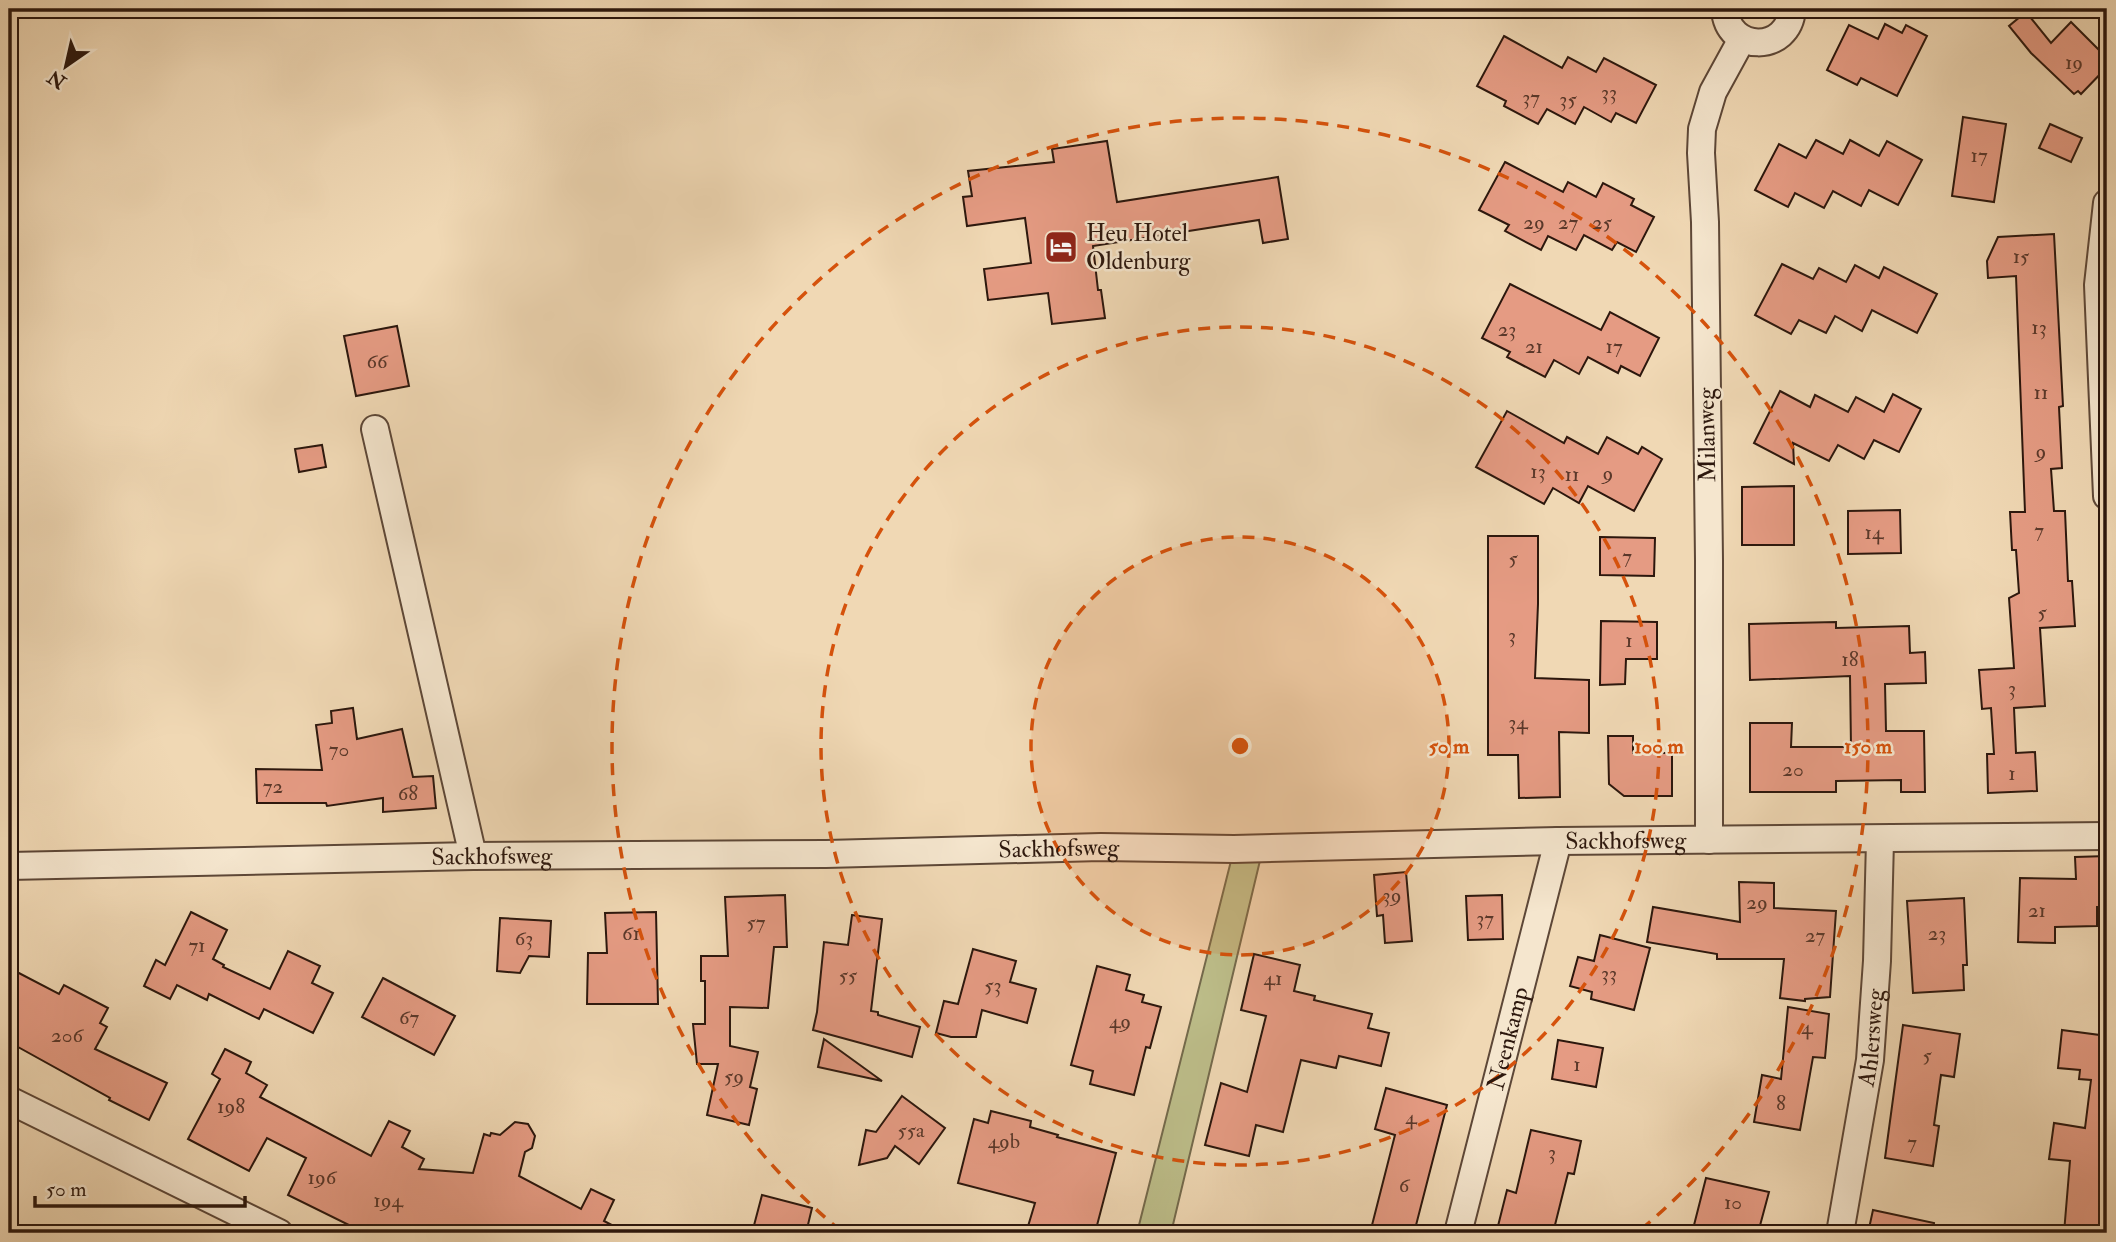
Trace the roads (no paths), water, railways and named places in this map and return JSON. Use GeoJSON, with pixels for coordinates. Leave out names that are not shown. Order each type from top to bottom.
{"type":"FeatureCollection","features":[{"type":"Feature","properties":{"kind":"street"},"geometry":{"type":"LineString","coordinates":[[1724,9],[1727,23],[1742,39],[1752,43],[1764,43],[1784,32],[1790,23],[1792,9]]}},
{"type":"Feature","properties":{"kind":"street","name":"Milanweg"},"geometry":{"type":"LineString","coordinates":[[1709,840],[1709,560],[1704,222],[1700,153],[1702,129],[1713,92],[1742,39]]}},
{"type":"Feature","properties":{"kind":"street"},"geometry":{"type":"LineString","coordinates":[[2107,203],[2098,285],[2107,496]]}},
{"type":"Feature","properties":{"kind":"street"},"geometry":{"type":"LineString","coordinates":[[375,429],[473,856]]}},
{"type":"Feature","properties":{"kind":"street","name":"Sackhofsweg"},"geometry":{"type":"LineString","coordinates":[[9,866],[473,856],[826,854],[1101,847],[1234,849],[1558,841],[2107,836]]}},
{"type":"Feature","properties":{"kind":"street","name":"Ahlersweg"},"geometry":{"type":"LineString","coordinates":[[1840,1233],[1870,1060],[1877,961],[1880,840]]}},
{"type":"Feature","properties":{"kind":"street","name":"Neenkamp"},"geometry":{"type":"LineString","coordinates":[[1458,1233],[1558,841]]}},
{"type":"Feature","properties":{"kind":"street"},"geometry":{"type":"LineString","coordinates":[[9,1100],[279,1233]]}},
{"type":"Feature","properties":{"kind":"place","name":"Heu Hotel Oldenburg"},"geometry":{"type":"Point","coordinates":[1061,247]}}]}
